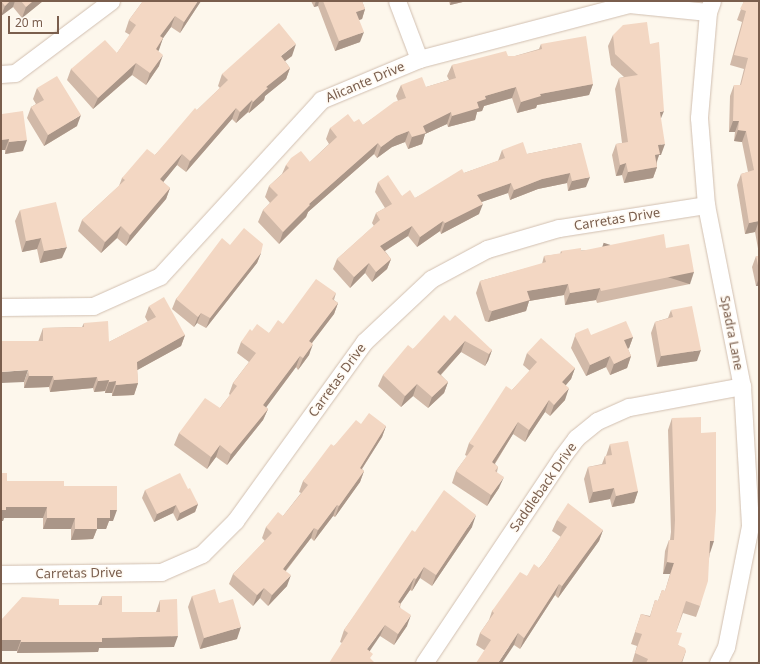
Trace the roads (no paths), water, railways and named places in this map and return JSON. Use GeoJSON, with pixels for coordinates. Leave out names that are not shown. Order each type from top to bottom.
{"type":"FeatureCollection","features":[{"type":"Feature","properties":{"kind":"street"},"geometry":{"type":"LineString","coordinates":[[1,74],[15,73],[111,1]]}},
{"type":"Feature","properties":{"kind":"street"},"geometry":{"type":"LineString","coordinates":[[397,1],[419,59]]}},
{"type":"Feature","properties":{"kind":"street","name":"Alicante Drive"},"geometry":{"type":"LineString","coordinates":[[1,307],[93,306],[160,276],[321,100],[419,59],[628,4],[710,7]]}},
{"type":"Feature","properties":{"kind":"street","name":"Spadra Lane"},"geometry":{"type":"LineString","coordinates":[[710,7],[699,118],[706,205],[742,386],[750,526],[726,647],[718,663]]}},
{"type":"Feature","properties":{"kind":"street","name":"Carretas Drive"},"geometry":{"type":"LineString","coordinates":[[1,574],[161,572],[202,554],[235,522],[364,342],[431,279],[487,250],[560,228],[706,205]]}},
{"type":"Feature","properties":{"kind":"street","name":"Saddleback Drive"},"geometry":{"type":"LineString","coordinates":[[424,663],[561,458],[576,438],[598,421],[629,407],[742,386]]}}]}
